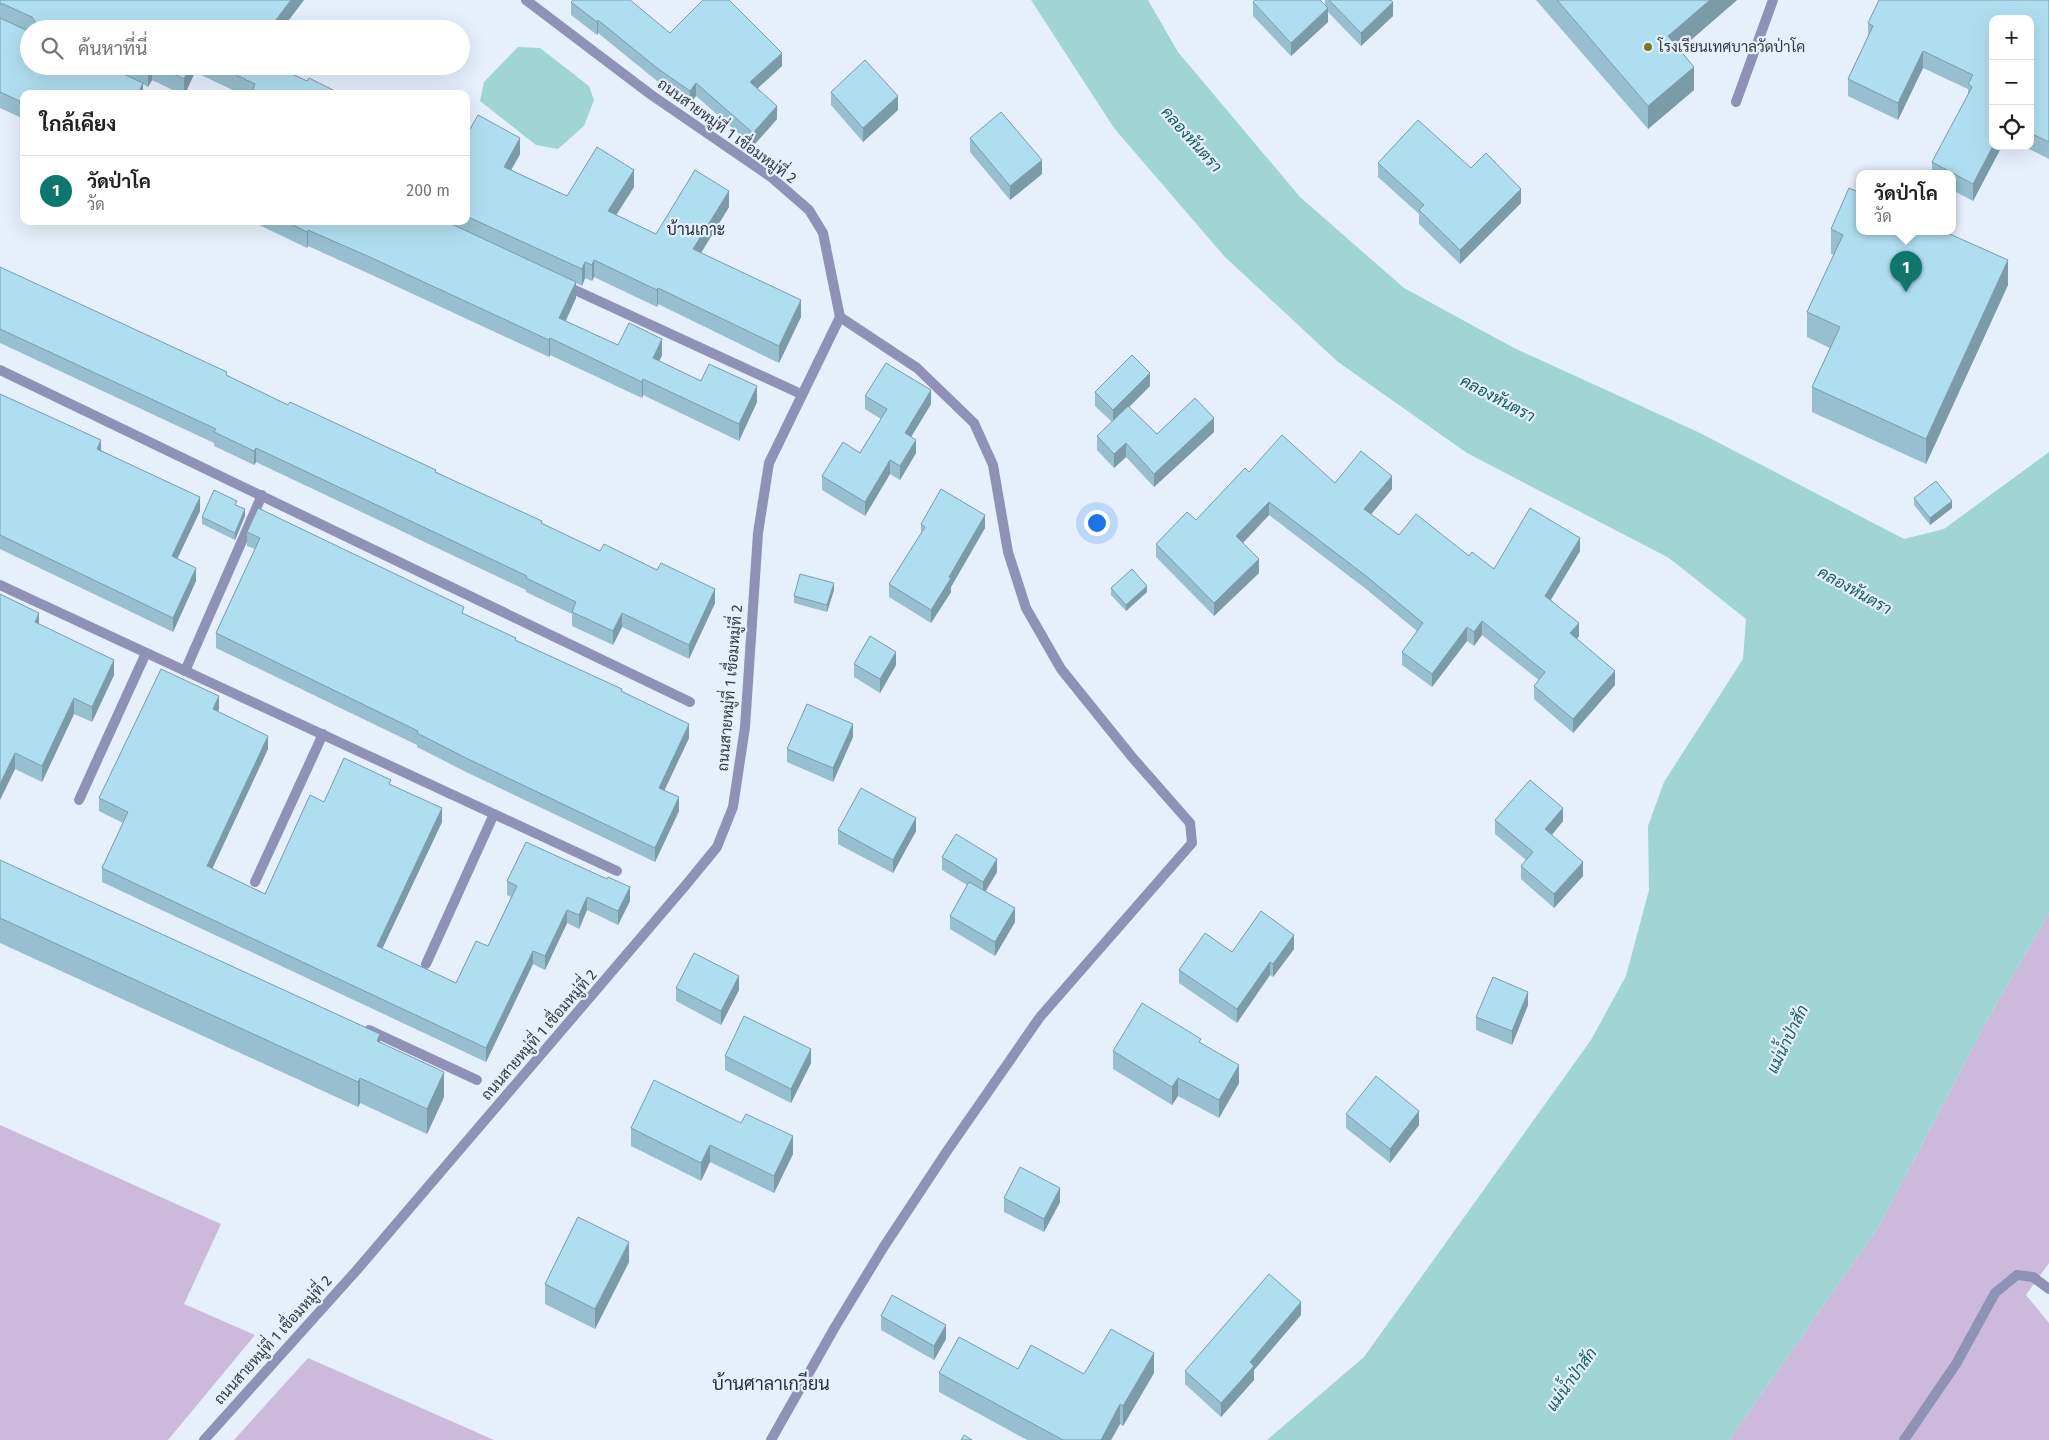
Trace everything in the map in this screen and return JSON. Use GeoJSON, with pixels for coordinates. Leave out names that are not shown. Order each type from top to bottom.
{"type":"FeatureCollection","features":[{"type":"Feature","properties":{"kind":"street","name":"ถนนสายหมู่ที่ 1 เชื่อมหมู่ที่ 2"},"geometry":{"type":"LineString","coordinates":[[204,1440],[420,1197],[631,951],[716,846],[732,807],[745,727],[758,533],[769,463],[840,317],[823,232],[809,210],[771,177],[650,94],[526,0]]}},
{"type":"Feature","properties":{"kind":"street"},"geometry":{"type":"LineString","coordinates":[[1736,102],[1773,0]]}},
{"type":"Feature","properties":{"kind":"street"},"geometry":{"type":"LineString","coordinates":[[551,279],[801,394]]}},
{"type":"Feature","properties":{"kind":"street"},"geometry":{"type":"LineString","coordinates":[[772,1440],[835,1327],[883,1248],[1040,1016],[1192,843],[1190,823],[1132,757],[1061,669],[1026,608],[1008,552],[993,466],[974,423],[918,368],[840,317]]}},
{"type":"Feature","properties":{"kind":"street"},"geometry":{"type":"LineString","coordinates":[[0,370],[690,702]]}},
{"type":"Feature","properties":{"kind":"street"},"geometry":{"type":"LineString","coordinates":[[185,671],[262,495]]}},
{"type":"Feature","properties":{"kind":"street"},"geometry":{"type":"LineString","coordinates":[[0,585],[617,871]]}},
{"type":"Feature","properties":{"kind":"street"},"geometry":{"type":"LineString","coordinates":[[79,800],[146,653]]}},
{"type":"Feature","properties":{"kind":"street"},"geometry":{"type":"LineString","coordinates":[[255,882],[323,734]]}},
{"type":"Feature","properties":{"kind":"street"},"geometry":{"type":"LineString","coordinates":[[426,964],[494,814]]}},
{"type":"Feature","properties":{"kind":"street"},"geometry":{"type":"LineString","coordinates":[[360,1026],[477,1080]]}},
{"type":"Feature","properties":{"kind":"street"},"geometry":{"type":"LineString","coordinates":[[1904,1440],[1956,1364],[1995,1293],[2017,1275],[2034,1277],[2049,1288]]}},
{"type":"Feature","properties":{"kind":"shaded area"},"geometry":{"type":"Polygon","coordinates":[[[2049,913],[2049,1263],[2026,1295],[2049,1323],[2049,1440],[1729,1440],[1878,1228],[1989,1017],[2049,913]]]}},
{"type":"Feature","properties":{"kind":"shaded area"},"geometry":{"type":"Polygon","coordinates":[[[0,1125],[221,1224],[184,1304],[255,1335],[168,1440],[0,1440],[0,1125]]]}},
{"type":"Feature","properties":{"kind":"shaded area"},"geometry":{"type":"Polygon","coordinates":[[[308,1358],[494,1440],[234,1440],[308,1358]]]}},
{"type":"Feature","properties":{"kind":"water"},"geometry":{"type":"Polygon","coordinates":[[[1031,0],[1148,0],[1178,52],[1300,197],[1404,288],[1514,348],[1700,433],[1904,539],[1944,529],[2049,452],[2049,913],[1989,1017],[1878,1228],[1729,1440],[1267,1440],[1364,1357],[1591,1040],[1626,976],[1649,890],[1648,826],[1664,782],[1743,659],[1746,619],[1669,558],[1467,453],[1338,362],[1224,256],[1114,128],[1031,0]]]}},
{"type":"Feature","properties":{"kind":"water"},"geometry":{"type":"Polygon","coordinates":[[[518,47],[540,48],[589,86],[594,100],[584,126],[558,149],[536,145],[480,101],[484,82],[518,47]]]}},
{"type":"Feature","properties":{"kind":"building"},"geometry":{"type":"Polygon","coordinates":[[[0,0],[291,0],[276,20],[34,20],[32,17],[0,4],[0,0]]]}},
{"type":"Feature","properties":{"kind":"building"},"geometry":{"type":"Polygon","coordinates":[[[573,0],[630,0],[670,33],[703,0],[729,0],[782,53],[750,82],[777,106],[753,133],[696,83],[690,91],[657,68],[598,20],[597,22],[571,2],[573,0]]]}},
{"type":"Feature","properties":{"kind":"building"},"geometry":{"type":"Polygon","coordinates":[[[1255,0],[1320,0],[1328,8],[1291,43],[1253,2],[1255,0]]]}},
{"type":"Feature","properties":{"kind":"building"},"geometry":{"type":"Polygon","coordinates":[[[1329,0],[1390,0],[1393,2],[1361,33],[1329,0]]]}},
{"type":"Feature","properties":{"kind":"building"},"geometry":{"type":"Polygon","coordinates":[[[1557,0],[1710,0],[1668,36],[1694,67],[1648,106],[1557,0]]]}},
{"type":"Feature","properties":{"kind":"building"},"geometry":{"type":"Polygon","coordinates":[[[1879,0],[2049,0],[2049,142],[2034,135],[2034,15],[1989,15],[1989,150],[1991,150],[1973,184],[1956,175],[1956,170],[1947,170],[1932,162],[1972,87],[1968,84],[1973,75],[1923,51],[1898,103],[1848,79],[1873,26],[1868,23],[1879,0]]]}},
{"type":"Feature","properties":{"kind":"building"},"geometry":{"type":"Polygon","coordinates":[[[0,18],[20,27],[20,75],[126,75],[143,83],[140,90],[20,90],[20,101],[0,92],[0,18]]]}},
{"type":"Feature","properties":{"kind":"building"},"geometry":{"type":"Polygon","coordinates":[[[865,60],[898,96],[863,128],[831,92],[865,60]]]}},
{"type":"Feature","properties":{"kind":"building"},"geometry":{"type":"Polygon","coordinates":[[[176,75],[186,75],[184,79],[176,75]]]}},
{"type":"Feature","properties":{"kind":"building"},"geometry":{"type":"Polygon","coordinates":[[[236,75],[294,75],[307,81],[309,78],[333,90],[253,90],[255,84],[236,75]]]}},
{"type":"Feature","properties":{"kind":"building"},"geometry":{"type":"Polygon","coordinates":[[[1001,112],[1042,160],[1010,186],[970,138],[1001,112]]]}},
{"type":"Feature","properties":{"kind":"building"},"geometry":{"type":"Polygon","coordinates":[[[478,115],[520,138],[504,167],[567,196],[597,147],[634,170],[608,211],[656,234],[695,170],[729,191],[693,249],[801,300],[779,346],[658,288],[657,290],[594,260],[592,265],[585,262],[582,269],[470,218],[470,129],[478,115]]]}},
{"type":"Feature","properties":{"kind":"building"},"geometry":{"type":"Polygon","coordinates":[[[1418,120],[1471,168],[1486,153],[1521,189],[1460,250],[1419,210],[1424,205],[1378,163],[1418,120]]]}},
{"type":"Feature","properties":{"kind":"building"},"geometry":{"type":"Polygon","coordinates":[[[1849,188],[1856,191],[1856,235],[1952,235],[2008,260],[1926,439],[1812,387],[1840,327],[1807,312],[1843,235],[1831,229],[1849,188]]]}},
{"type":"Feature","properties":{"kind":"building"},"geometry":{"type":"Polygon","coordinates":[[[293,225],[454,225],[576,282],[559,318],[618,345],[629,323],[662,339],[653,358],[701,381],[709,364],[757,386],[739,424],[643,379],[642,382],[550,338],[549,340],[372,258],[308,230],[307,232],[293,225]]]}},
{"type":"Feature","properties":{"kind":"building"},"geometry":{"type":"Polygon","coordinates":[[[0,267],[227,372],[226,375],[288,405],[290,402],[436,470],[435,472],[542,521],[541,523],[600,551],[604,544],[657,570],[661,563],[715,589],[689,645],[622,613],[613,631],[572,612],[576,602],[526,578],[527,576],[256,448],[254,451],[214,432],[216,429],[0,329],[0,267]]]}},
{"type":"Feature","properties":{"kind":"building"},"geometry":{"type":"Polygon","coordinates":[[[1132,355],[1150,373],[1113,410],[1095,392],[1132,355]]]}},
{"type":"Feature","properties":{"kind":"building"},"geometry":{"type":"Polygon","coordinates":[[[886,363],[931,390],[905,433],[916,440],[900,466],[890,460],[865,502],[822,476],[843,442],[860,453],[887,409],[865,396],[886,363]]]}},
{"type":"Feature","properties":{"kind":"building"},"geometry":{"type":"Polygon","coordinates":[[[0,394],[101,440],[97,449],[200,497],[172,556],[196,568],[173,618],[0,535],[0,394]]]}},
{"type":"Feature","properties":{"kind":"building"},"geometry":{"type":"Polygon","coordinates":[[[1195,398],[1214,418],[1154,474],[1126,443],[1114,454],[1097,436],[1128,406],[1157,434],[1195,398]]]}},
{"type":"Feature","properties":{"kind":"building"},"geometry":{"type":"Polygon","coordinates":[[[1282,435],[1335,483],[1361,451],[1392,476],[1364,509],[1399,535],[1416,514],[1469,556],[1472,552],[1494,569],[1530,508],[1580,538],[1545,596],[1579,623],[1570,633],[1615,671],[1573,719],[1534,686],[1545,672],[1482,621],[1474,632],[1467,627],[1432,674],[1402,652],[1423,623],[1366,576],[1269,502],[1236,536],[1259,559],[1214,603],[1156,544],[1187,512],[1196,520],[1245,468],[1249,472],[1282,435]]]}},
{"type":"Feature","properties":{"kind":"building"},"geometry":{"type":"Polygon","coordinates":[[[1936,481],[1952,501],[1930,518],[1914,498],[1936,481]]]}},
{"type":"Feature","properties":{"kind":"building"},"geometry":{"type":"Polygon","coordinates":[[[941,489],[985,515],[949,577],[951,578],[931,610],[889,584],[925,527],[921,524],[941,489]]]}},
{"type":"Feature","properties":{"kind":"building"},"geometry":{"type":"Polygon","coordinates":[[[214,490],[237,501],[235,505],[245,509],[235,533],[202,517],[214,490]]]}},
{"type":"Feature","properties":{"kind":"building"},"geometry":{"type":"Polygon","coordinates":[[[258,508],[464,607],[462,613],[516,638],[515,640],[622,689],[621,691],[689,724],[659,788],[679,797],[655,848],[466,758],[417,733],[418,731],[216,633],[260,538],[247,532],[258,508]]]}},
{"type":"Feature","properties":{"kind":"building"},"geometry":{"type":"Polygon","coordinates":[[[1132,569],[1147,586],[1126,605],[1111,588],[1132,569]]]}},
{"type":"Feature","properties":{"kind":"building"},"geometry":{"type":"Polygon","coordinates":[[[800,574],[834,583],[827,605],[794,596],[800,574]]]}},
{"type":"Feature","properties":{"kind":"building"},"geometry":{"type":"Polygon","coordinates":[[[0,594],[39,613],[35,622],[114,660],[92,707],[74,698],[42,766],[15,753],[0,784],[0,594]]]}},
{"type":"Feature","properties":{"kind":"building"},"geometry":{"type":"Polygon","coordinates":[[[870,636],[896,652],[880,679],[854,664],[870,636]]]}},
{"type":"Feature","properties":{"kind":"building"},"geometry":{"type":"Polygon","coordinates":[[[161,669],[219,696],[213,709],[268,736],[207,866],[265,894],[310,795],[324,802],[344,758],[391,780],[389,784],[442,808],[377,946],[456,983],[476,941],[488,946],[517,886],[507,881],[526,842],[607,879],[608,877],[630,887],[618,911],[587,897],[579,915],[567,910],[545,956],[533,951],[486,1048],[102,868],[128,812],[99,798],[161,669]]]}},
{"type":"Feature","properties":{"kind":"building"},"geometry":{"type":"Polygon","coordinates":[[[807,704],[853,724],[833,768],[787,749],[807,704]]]}},
{"type":"Feature","properties":{"kind":"building"},"geometry":{"type":"Polygon","coordinates":[[[1530,780],[1563,808],[1545,829],[1583,862],[1554,894],[1521,866],[1533,852],[1495,820],[1530,780]]]}},
{"type":"Feature","properties":{"kind":"building"},"geometry":{"type":"Polygon","coordinates":[[[861,788],[916,818],[893,860],[838,830],[861,788]]]}},
{"type":"Feature","properties":{"kind":"building"},"geometry":{"type":"Polygon","coordinates":[[[956,834],[997,859],[983,882],[942,857],[956,834]]]}},
{"type":"Feature","properties":{"kind":"building"},"geometry":{"type":"Polygon","coordinates":[[[0,860],[380,1034],[377,1041],[444,1072],[427,1109],[360,1078],[358,1082],[0,918],[0,860]]]}},
{"type":"Feature","properties":{"kind":"building"},"geometry":{"type":"Polygon","coordinates":[[[969,882],[1015,908],[995,942],[950,916],[969,882]]]}},
{"type":"Feature","properties":{"kind":"building"},"geometry":{"type":"Polygon","coordinates":[[[1261,911],[1294,935],[1273,964],[1270,962],[1237,1009],[1179,970],[1205,933],[1232,952],[1261,911]]]}},
{"type":"Feature","properties":{"kind":"building"},"geometry":{"type":"Polygon","coordinates":[[[694,953],[739,976],[721,1011],[676,988],[694,953]]]}},
{"type":"Feature","properties":{"kind":"building"},"geometry":{"type":"Polygon","coordinates":[[[1493,977],[1528,992],[1512,1031],[1476,1017],[1493,977]]]}},
{"type":"Feature","properties":{"kind":"building"},"geometry":{"type":"Polygon","coordinates":[[[1142,1003],[1201,1039],[1199,1042],[1239,1065],[1219,1100],[1178,1078],[1172,1087],[1113,1051],[1142,1003]]]}},
{"type":"Feature","properties":{"kind":"building"},"geometry":{"type":"Polygon","coordinates":[[[744,1016],[811,1049],[791,1089],[725,1056],[744,1016]]]}},
{"type":"Feature","properties":{"kind":"building"},"geometry":{"type":"Polygon","coordinates":[[[1376,1076],[1419,1111],[1390,1149],[1346,1114],[1376,1076]]]}},
{"type":"Feature","properties":{"kind":"building"},"geometry":{"type":"Polygon","coordinates":[[[654,1080],[741,1123],[746,1114],[793,1136],[774,1176],[710,1145],[701,1163],[631,1128],[654,1080]]]}},
{"type":"Feature","properties":{"kind":"building"},"geometry":{"type":"Polygon","coordinates":[[[1020,1167],[1060,1188],[1044,1219],[1004,1198],[1020,1167]]]}},
{"type":"Feature","properties":{"kind":"building"},"geometry":{"type":"Polygon","coordinates":[[[578,1217],[629,1242],[595,1309],[545,1284],[578,1217]]]}},
{"type":"Feature","properties":{"kind":"building"},"geometry":{"type":"Polygon","coordinates":[[[1269,1274],[1301,1302],[1250,1362],[1254,1366],[1221,1403],[1185,1371],[1269,1274]]]}},
{"type":"Feature","properties":{"kind":"building"},"geometry":{"type":"Polygon","coordinates":[[[892,1295],[946,1325],[934,1346],[881,1316],[892,1295]]]}},
{"type":"Feature","properties":{"kind":"building"},"geometry":{"type":"Polygon","coordinates":[[[1111,1329],[1154,1353],[1123,1406],[1120,1404],[1101,1440],[1063,1440],[939,1373],[959,1337],[1018,1369],[1031,1345],[1084,1374],[1111,1329]]]}},
{"type":"Feature","properties":{"kind":"building"},"geometry":{"type":"Polygon","coordinates":[[[964,1435],[972,1440],[961,1440],[964,1435]]]}},
{"type":"Feature","properties":{"kind":"place","name":"โรงเรียนเทศบาลวัดป่าโค"},"geometry":{"type":"Point","coordinates":[1648,47]}},
{"type":"Feature","properties":{"kind":"place","name":"วัดป่าโค"},"geometry":{"type":"Point","coordinates":[1906,292]}},
{"type":"Feature","properties":{"kind":"district","name":"บ้านเกาะ"},"geometry":{"type":"Point","coordinates":[696,229]}},
{"type":"Feature","properties":{"kind":"district","name":"บ้านศาลาเกวียน"},"geometry":{"type":"Point","coordinates":[771,1384]}},
{"type":"Feature","properties":{"kind":"water label","name":"คลองหันตรา"},"geometry":{"type":"Point","coordinates":[1192,139]}},
{"type":"Feature","properties":{"kind":"water label","name":"คลองหันตรา"},"geometry":{"type":"Point","coordinates":[1498,398]}},
{"type":"Feature","properties":{"kind":"water label","name":"คลองหันตรา"},"geometry":{"type":"Point","coordinates":[1855,590]}},
{"type":"Feature","properties":{"kind":"water label","name":"แม่น้ำป่าสัก"},"geometry":{"type":"Point","coordinates":[1787,1039]}},
{"type":"Feature","properties":{"kind":"water label","name":"แม่น้ำป่าสัก"},"geometry":{"type":"Point","coordinates":[1571,1379]}}]}
